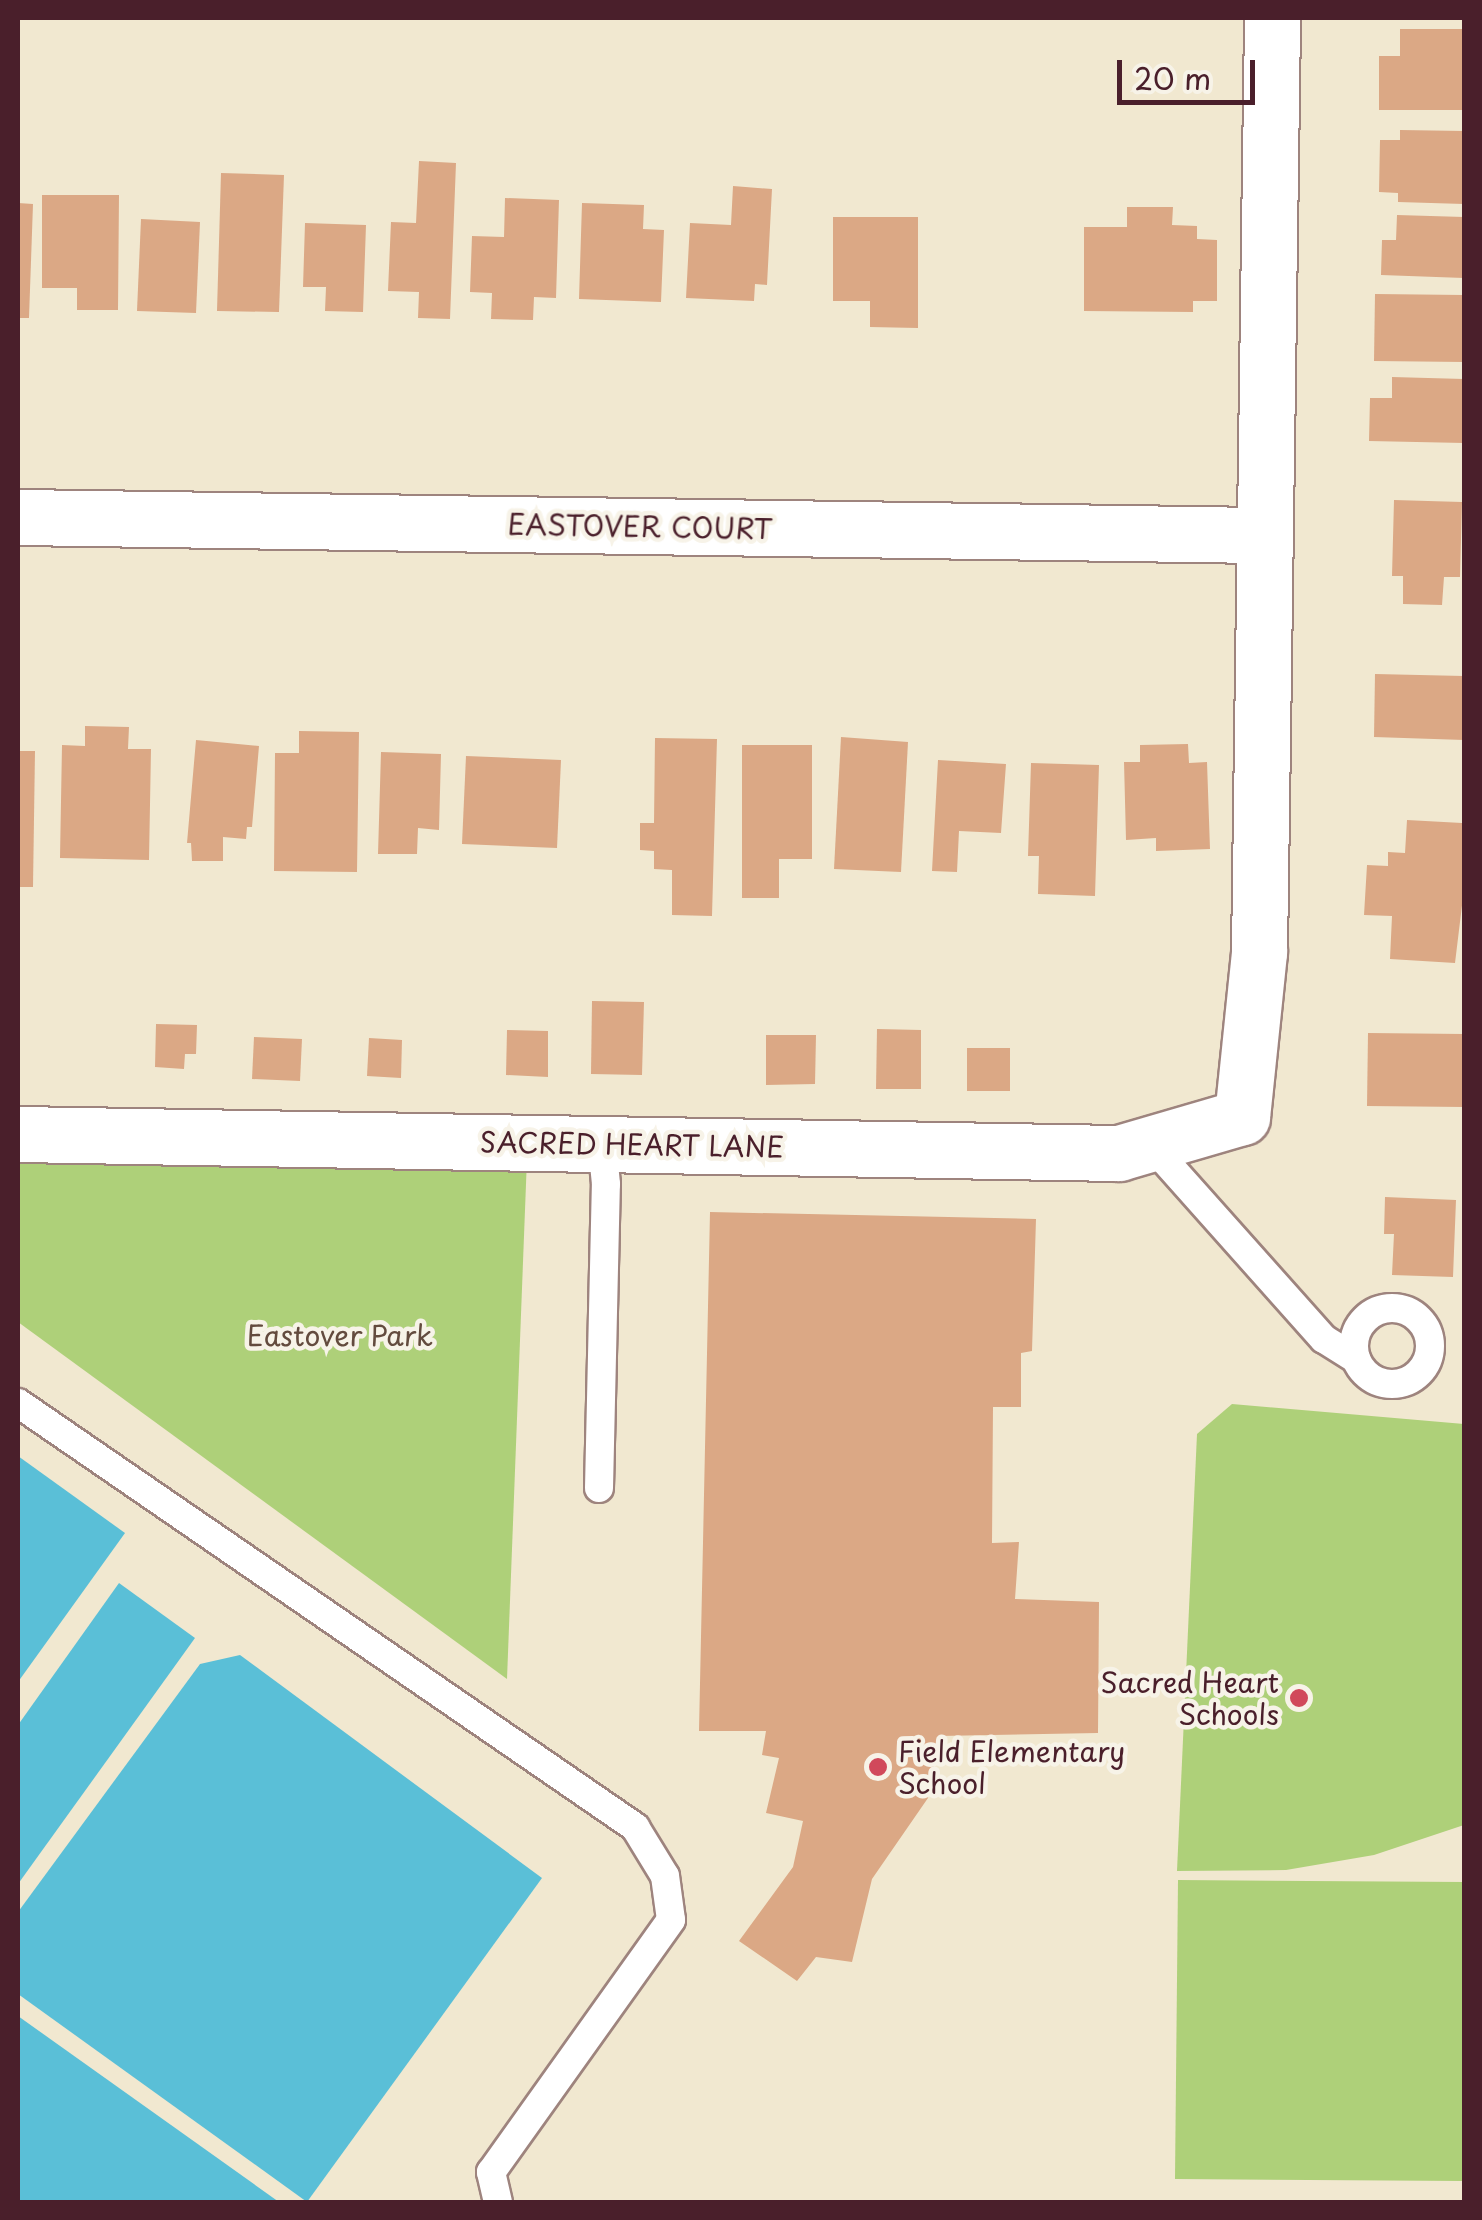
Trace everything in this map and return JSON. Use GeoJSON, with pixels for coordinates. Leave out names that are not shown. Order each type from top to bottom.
{"type":"FeatureCollection","features":[{"type":"Feature","properties":{"kind":"street"},"geometry":{"type":"LineString","coordinates":[[1263,535],[1272,18]]}},
{"type":"Feature","properties":{"kind":"street","name":"EASTOVER COURT"},"geometry":{"type":"LineString","coordinates":[[18,517],[1263,535]]}},
{"type":"Feature","properties":{"kind":"street","name":"SACRED HEART LANE"},"geometry":{"type":"LineString","coordinates":[[18,1134],[1119,1153],[1242,1117],[1259,952],[1263,535]]}},
{"type":"Feature","properties":{"kind":"lane"},"geometry":{"type":"LineString","coordinates":[[599,1488],[606,1184],[602,1144]]}},
{"type":"Feature","properties":{"kind":"lane"},"geometry":{"type":"LineString","coordinates":[[1150,1144],[1324,1339],[1356,1359]]}},
{"type":"Feature","properties":{"kind":"lane"},"geometry":{"type":"LineString","coordinates":[[18,1404],[635,1827],[665,1876],[671,1920],[491,2172],[498,2202]]}},
{"type":"Feature","properties":{"kind":"green space","name":"Eastover Park"},"geometry":{"type":"Polygon","coordinates":[[[18,1151],[527,1158],[507,1679],[18,1322],[18,1151]]]}},
{"type":"Feature","properties":{"kind":"green space"},"geometry":{"type":"Polygon","coordinates":[[[1232,1404],[1464,1424],[1464,1825],[1374,1855],[1286,1870],[1177,1871],[1197,1434],[1232,1404]]]}},
{"type":"Feature","properties":{"kind":"green space"},"geometry":{"type":"Polygon","coordinates":[[[1178,1880],[1464,1882],[1464,2181],[1175,2179],[1178,1880]]]}},
{"type":"Feature","properties":{"kind":"water"},"geometry":{"type":"Polygon","coordinates":[[[18,1456],[125,1533],[18,1682],[18,1456]]]}},
{"type":"Feature","properties":{"kind":"water"},"geometry":{"type":"Polygon","coordinates":[[[119,1583],[195,1638],[18,1884],[18,1725],[119,1583]]]}},
{"type":"Feature","properties":{"kind":"water"},"geometry":{"type":"Polygon","coordinates":[[[240,1655],[542,1878],[307,2202],[18,1994],[18,1912],[200,1664],[240,1655]]]}},
{"type":"Feature","properties":{"kind":"water"},"geometry":{"type":"Polygon","coordinates":[[[18,2016],[279,2202],[18,2202],[18,2016]]]}},
{"type":"Feature","properties":{"kind":"building"},"geometry":{"type":"Polygon","coordinates":[[[1400,29],[1464,29],[1464,110],[1379,110],[1379,56],[1400,56],[1400,29]]]}},
{"type":"Feature","properties":{"kind":"building"},"geometry":{"type":"Polygon","coordinates":[[[1400,130],[1464,131],[1464,204],[1398,202],[1398,193],[1379,192],[1380,140],[1400,140],[1400,130]]]}},
{"type":"Feature","properties":{"kind":"building"},"geometry":{"type":"Polygon","coordinates":[[[419,161],[456,163],[450,319],[418,318],[419,292],[388,291],[391,222],[416,223],[419,161]]]}},
{"type":"Feature","properties":{"kind":"building"},"geometry":{"type":"Polygon","coordinates":[[[221,173],[284,175],[279,312],[217,311],[221,173]]]}},
{"type":"Feature","properties":{"kind":"building"},"geometry":{"type":"Polygon","coordinates":[[[733,186],[772,189],[767,285],[755,284],[754,301],[686,298],[690,223],[731,225],[733,186]]]}},
{"type":"Feature","properties":{"kind":"building"},"geometry":{"type":"Polygon","coordinates":[[[42,195],[119,195],[118,310],[77,310],[77,288],[42,288],[42,195]]]}},
{"type":"Feature","properties":{"kind":"building"},"geometry":{"type":"Polygon","coordinates":[[[505,198],[559,200],[556,298],[534,297],[533,320],[491,319],[492,293],[470,292],[472,236],[504,237],[505,198]]]}},
{"type":"Feature","properties":{"kind":"building"},"geometry":{"type":"Polygon","coordinates":[[[18,203],[33,204],[29,318],[18,318],[18,203]]]}},
{"type":"Feature","properties":{"kind":"building"},"geometry":{"type":"Polygon","coordinates":[[[582,203],[644,205],[643,229],[664,230],[661,302],[579,299],[582,203]]]}},
{"type":"Feature","properties":{"kind":"building"},"geometry":{"type":"Polygon","coordinates":[[[1127,207],[1173,207],[1172,225],[1197,226],[1197,239],[1217,240],[1217,301],[1193,301],[1193,312],[1084,311],[1084,227],[1127,227],[1127,207]]]}},
{"type":"Feature","properties":{"kind":"building"},"geometry":{"type":"Polygon","coordinates":[[[1397,215],[1464,217],[1464,278],[1381,275],[1382,240],[1396,240],[1397,215]]]}},
{"type":"Feature","properties":{"kind":"building"},"geometry":{"type":"Polygon","coordinates":[[[833,217],[918,217],[918,328],[870,327],[870,301],[833,301],[833,217]]]}},
{"type":"Feature","properties":{"kind":"building"},"geometry":{"type":"Polygon","coordinates":[[[141,219],[200,222],[196,313],[137,311],[141,219]]]}},
{"type":"Feature","properties":{"kind":"building"},"geometry":{"type":"Polygon","coordinates":[[[305,223],[366,225],[363,312],[325,311],[326,287],[303,287],[305,223]]]}},
{"type":"Feature","properties":{"kind":"building"},"geometry":{"type":"Polygon","coordinates":[[[1375,294],[1464,295],[1464,362],[1374,361],[1375,294]]]}},
{"type":"Feature","properties":{"kind":"building"},"geometry":{"type":"Polygon","coordinates":[[[1392,377],[1464,379],[1464,443],[1369,441],[1370,398],[1392,398],[1392,377]]]}},
{"type":"Feature","properties":{"kind":"building"},"geometry":{"type":"Polygon","coordinates":[[[1394,500],[1462,502],[1460,577],[1444,577],[1442,605],[1403,604],[1403,576],[1392,576],[1394,500]]]}},
{"type":"Feature","properties":{"kind":"building"},"geometry":{"type":"Polygon","coordinates":[[[1375,674],[1464,676],[1464,740],[1374,737],[1375,674]]]}},
{"type":"Feature","properties":{"kind":"building"},"geometry":{"type":"Polygon","coordinates":[[[85,726],[129,727],[128,749],[151,749],[149,860],[60,858],[62,745],[85,746],[85,726]]]}},
{"type":"Feature","properties":{"kind":"building"},"geometry":{"type":"Polygon","coordinates":[[[299,731],[359,732],[357,872],[274,871],[275,753],[299,753],[299,731]]]}},
{"type":"Feature","properties":{"kind":"building"},"geometry":{"type":"Polygon","coordinates":[[[841,737],[908,742],[901,872],[834,869],[841,737]]]}},
{"type":"Feature","properties":{"kind":"building"},"geometry":{"type":"Polygon","coordinates":[[[655,738],[717,739],[712,916],[672,915],[672,870],[654,869],[654,851],[640,850],[640,823],[654,823],[655,738]]]}},
{"type":"Feature","properties":{"kind":"building"},"geometry":{"type":"Polygon","coordinates":[[[196,740],[259,746],[252,827],[247,827],[246,839],[223,837],[223,861],[192,861],[191,843],[187,843],[196,740]]]}},
{"type":"Feature","properties":{"kind":"building"},"geometry":{"type":"Polygon","coordinates":[[[1188,744],[1189,763],[1207,762],[1210,849],[1156,851],[1156,838],[1126,840],[1124,762],[1140,762],[1140,745],[1188,744]]]}},
{"type":"Feature","properties":{"kind":"building"},"geometry":{"type":"Polygon","coordinates":[[[742,745],[812,745],[812,859],[779,859],[779,898],[742,898],[742,745]]]}},
{"type":"Feature","properties":{"kind":"building"},"geometry":{"type":"Polygon","coordinates":[[[18,751],[35,751],[33,887],[18,887],[18,751]]]}},
{"type":"Feature","properties":{"kind":"building"},"geometry":{"type":"Polygon","coordinates":[[[381,752],[441,754],[439,830],[418,828],[417,854],[378,854],[381,752]]]}},
{"type":"Feature","properties":{"kind":"building"},"geometry":{"type":"Polygon","coordinates":[[[466,756],[561,760],[557,848],[462,844],[466,756]]]}},
{"type":"Feature","properties":{"kind":"building"},"geometry":{"type":"Polygon","coordinates":[[[938,760],[1006,764],[1001,833],[959,831],[957,872],[932,871],[938,760]]]}},
{"type":"Feature","properties":{"kind":"building"},"geometry":{"type":"Polygon","coordinates":[[[1031,763],[1099,765],[1095,896],[1038,894],[1039,856],[1028,856],[1031,763]]]}},
{"type":"Feature","properties":{"kind":"building"},"geometry":{"type":"Polygon","coordinates":[[[1407,820],[1462,823],[1464,889],[1455,963],[1390,959],[1392,916],[1364,915],[1367,865],[1388,866],[1388,852],[1405,853],[1407,820]]]}},
{"type":"Feature","properties":{"kind":"building"},"geometry":{"type":"Polygon","coordinates":[[[592,1001],[644,1002],[642,1075],[591,1074],[592,1001]]]}},
{"type":"Feature","properties":{"kind":"building"},"geometry":{"type":"Polygon","coordinates":[[[156,1024],[197,1025],[196,1054],[185,1054],[184,1069],[155,1067],[156,1024]]]}},
{"type":"Feature","properties":{"kind":"building"},"geometry":{"type":"Polygon","coordinates":[[[877,1029],[921,1030],[921,1089],[876,1089],[877,1029]]]}},
{"type":"Feature","properties":{"kind":"building"},"geometry":{"type":"Polygon","coordinates":[[[507,1030],[548,1031],[548,1077],[506,1075],[507,1030]]]}},
{"type":"Feature","properties":{"kind":"building"},"geometry":{"type":"Polygon","coordinates":[[[1368,1033],[1464,1034],[1464,1107],[1367,1106],[1368,1033]]]}},
{"type":"Feature","properties":{"kind":"building"},"geometry":{"type":"Polygon","coordinates":[[[766,1035],[816,1035],[815,1084],[766,1085],[766,1035]]]}},
{"type":"Feature","properties":{"kind":"building"},"geometry":{"type":"Polygon","coordinates":[[[254,1037],[302,1039],[300,1081],[252,1079],[254,1037]]]}},
{"type":"Feature","properties":{"kind":"building"},"geometry":{"type":"Polygon","coordinates":[[[369,1038],[402,1040],[401,1078],[367,1076],[369,1038]]]}},
{"type":"Feature","properties":{"kind":"building"},"geometry":{"type":"Polygon","coordinates":[[[967,1048],[1010,1048],[1010,1091],[967,1091],[967,1048]]]}},
{"type":"Feature","properties":{"kind":"building"},"geometry":{"type":"Polygon","coordinates":[[[1385,1197],[1456,1200],[1453,1277],[1392,1275],[1394,1234],[1384,1234],[1385,1197]]]}},
{"type":"Feature","properties":{"kind":"building","name":"Field Elementary School"},"geometry":{"type":"Polygon","coordinates":[[[710,1212],[1036,1219],[1032,1351],[1021,1353],[1021,1407],[993,1407],[992,1543],[1019,1542],[1015,1599],[1099,1602],[1098,1733],[939,1736],[928,1798],[872,1879],[852,1962],[816,1957],[797,1981],[739,1941],[793,1867],[803,1821],[766,1813],[779,1758],[762,1755],[766,1731],[699,1731],[710,1212]]]}},
{"type":"Feature","properties":{"kind":"place","name":"Sacred Heart Schools"},"geometry":{"type":"Point","coordinates":[1299,1698]}},
{"type":"Feature","properties":{"kind":"place","name":"Field Elementary School"},"geometry":{"type":"Point","coordinates":[878,1767]}}]}
